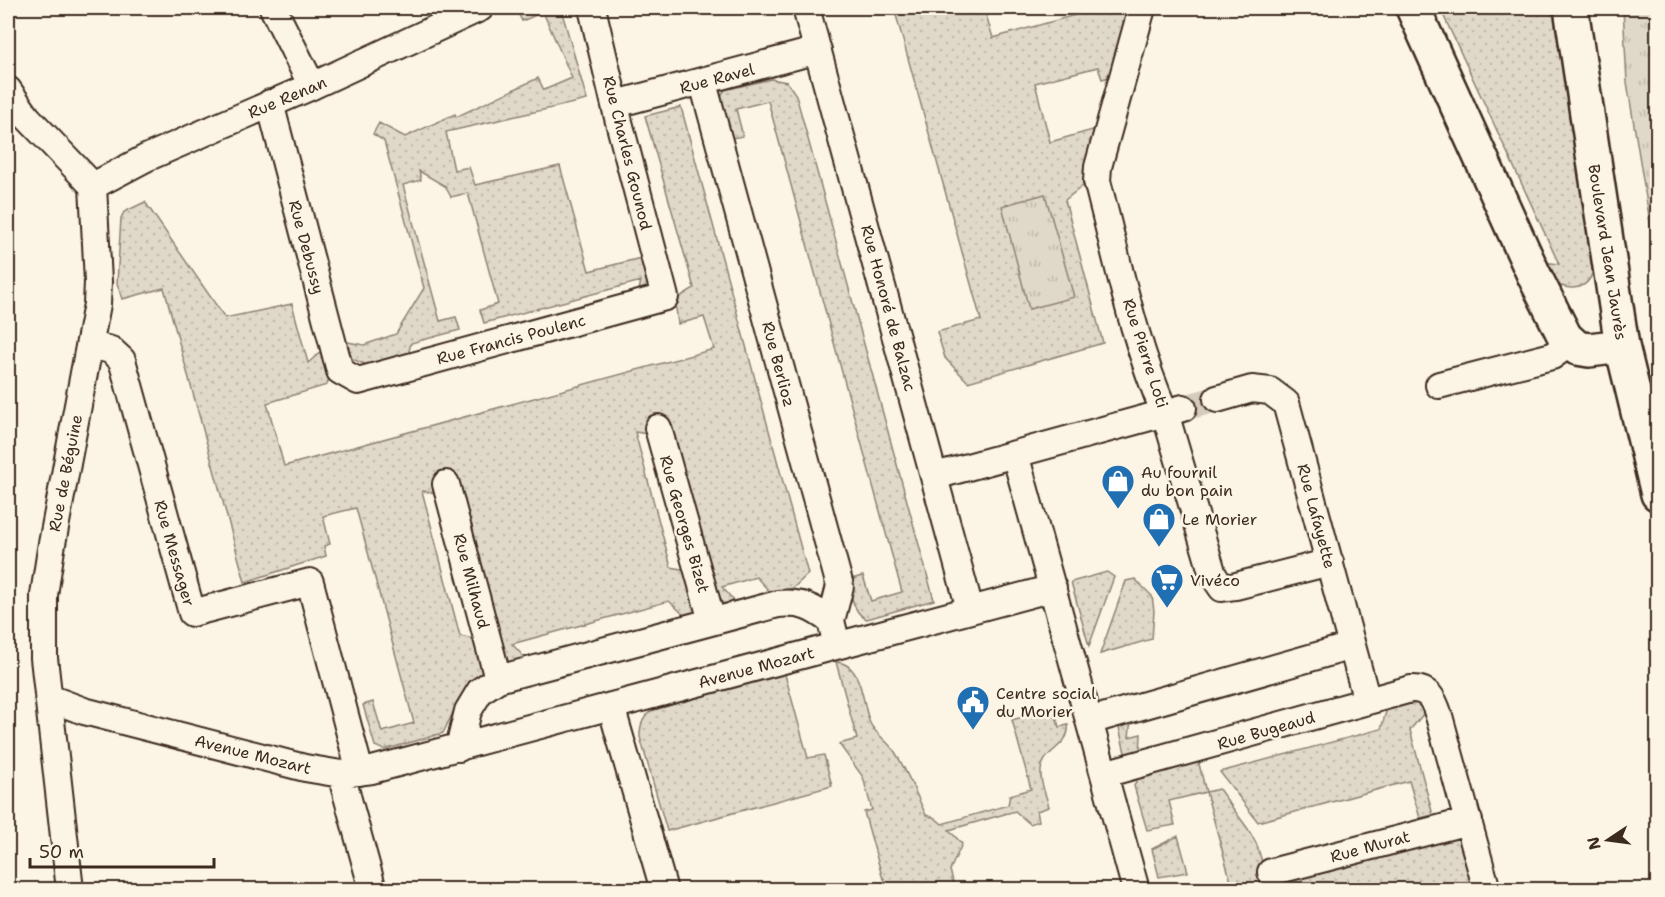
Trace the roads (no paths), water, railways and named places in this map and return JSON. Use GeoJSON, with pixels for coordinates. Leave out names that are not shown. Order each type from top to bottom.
{"type":"FeatureCollection","features":[{"type":"Feature","properties":{"kind":"main road"},"geometry":{"type":"LineString","coordinates":[[1413,8],[1565,337],[1577,348],[1589,350],[1622,346]]}},
{"type":"Feature","properties":{"kind":"main road","name":"Boulevard Jean Jaurès"},"geometry":{"type":"LineString","coordinates":[[1571,8],[1622,346],[1658,494]]}},
{"type":"Feature","properties":{"kind":"main road","name":"Boulevard Jean Jaurès"},"geometry":{"type":"LineString","coordinates":[[1593,8],[1624,239],[1645,352],[1658,407]]}},
{"type":"Feature","properties":{"kind":"street"},"geometry":{"type":"LineString","coordinates":[[273,8],[312,86]]}},
{"type":"Feature","properties":{"kind":"street","name":"Rue Renan"},"geometry":{"type":"LineString","coordinates":[[93,186],[146,158],[312,86],[476,8]]}},
{"type":"Feature","properties":{"kind":"street","name":"Rue Charles Gounod"},"geometry":{"type":"LineString","coordinates":[[592,8],[665,297]]}},
{"type":"Feature","properties":{"kind":"street","name":"Rue Honoré de Balzac"},"geometry":{"type":"LineString","coordinates":[[806,8],[970,609]]}},
{"type":"Feature","properties":{"kind":"street","name":"Rue Pierre Loti"},"geometry":{"type":"LineString","coordinates":[[1142,8],[1098,167],[1097,181],[1134,322],[1157,394],[1174,411],[1213,575],[1222,588],[1330,562]]}},
{"type":"Feature","properties":{"kind":"street","name":"Rue Ravel"},"geometry":{"type":"LineString","coordinates":[[616,104],[818,50]]}},
{"type":"Feature","properties":{"kind":"street","name":"Rue Berlioz"},"geometry":{"type":"LineString","coordinates":[[703,82],[840,586],[831,621],[837,645]]}},
{"type":"Feature","properties":{"kind":"street"},"geometry":{"type":"LineString","coordinates":[[8,90],[27,117],[93,186]]}},
{"type":"Feature","properties":{"kind":"street","name":"Rue Debussy"},"geometry":{"type":"LineString","coordinates":[[270,103],[340,370],[358,381]]}},
{"type":"Feature","properties":{"kind":"street","name":"Rue de Béguine"},"geometry":{"type":"LineString","coordinates":[[70,890],[44,658],[44,595],[97,304],[93,186]]}},
{"type":"Feature","properties":{"kind":"street","name":"Rue Francis Poulenc"},"geometry":{"type":"LineString","coordinates":[[358,381],[665,297]]}},
{"type":"Feature","properties":{"kind":"street"},"geometry":{"type":"LineString","coordinates":[[1439,385],[1552,356],[1570,343]]}},
{"type":"Feature","properties":{"kind":"street","name":"Rue Messager"},"geometry":{"type":"LineString","coordinates":[[90,345],[111,350],[122,360],[192,614],[310,582],[350,773]]}},
{"type":"Feature","properties":{"kind":"street","name":"Rue Lafayette"},"geometry":{"type":"LineString","coordinates":[[1217,399],[1252,389],[1270,391],[1286,403],[1367,701]]}},
{"type":"Feature","properties":{"kind":"street"},"geometry":{"type":"LineString","coordinates":[[935,476],[1174,411]]}},
{"type":"Feature","properties":{"kind":"street","name":"Rue Georges Bizet"},"geometry":{"type":"LineString","coordinates":[[658,428],[712,621]]}},
{"type":"Feature","properties":{"kind":"street"},"geometry":{"type":"LineString","coordinates":[[1015,454],[1136,890]]}},
{"type":"Feature","properties":{"kind":"street","name":"Rue Milhaud"},"geometry":{"type":"LineString","coordinates":[[446,484],[498,679]]}},
{"type":"Feature","properties":{"kind":"street","name":"Avenue Mozart"},"geometry":{"type":"LineString","coordinates":[[49,698],[84,711],[305,768],[350,773],[459,748],[1053,588]]}},
{"type":"Feature","properties":{"kind":"street"},"geometry":{"type":"LineString","coordinates":[[459,748],[468,711],[480,691],[498,679],[778,604],[797,602],[815,609],[831,621]]}},
{"type":"Feature","properties":{"kind":"street"},"geometry":{"type":"LineString","coordinates":[[1089,721],[1352,646]]}},
{"type":"Feature","properties":{"kind":"street","name":"Rue Bugeaud"},"geometry":{"type":"LineString","coordinates":[[1104,774],[1411,689],[1423,689],[1436,704],[1469,820]]}},
{"type":"Feature","properties":{"kind":"street"},"geometry":{"type":"LineString","coordinates":[[611,706],[664,890]]}},
{"type":"Feature","properties":{"kind":"street"},"geometry":{"type":"LineString","coordinates":[[350,773],[373,890]]}},
{"type":"Feature","properties":{"kind":"street"},"geometry":{"type":"LineString","coordinates":[[1469,820],[1487,890]]}},
{"type":"Feature","properties":{"kind":"street","name":"Rue Murat"},"geometry":{"type":"LineString","coordinates":[[1271,872],[1469,820]]}},
{"type":"Feature","properties":{"kind":"tunnel"},"geometry":{"type":"LineString","coordinates":[[1183,408],[1217,399]]}},
{"type":"Feature","properties":{"kind":"place","name":"Au fournil du bon pain"},"geometry":{"type":"Point","coordinates":[1118,510]}},
{"type":"Feature","properties":{"kind":"place","name":"Le Morier"},"geometry":{"type":"Point","coordinates":[1159,548]}},
{"type":"Feature","properties":{"kind":"place","name":"Vivéco"},"geometry":{"type":"Point","coordinates":[1167,609]}},
{"type":"Feature","properties":{"kind":"place","name":"Centre social du Morier"},"geometry":{"type":"Point","coordinates":[973,731]}}]}
